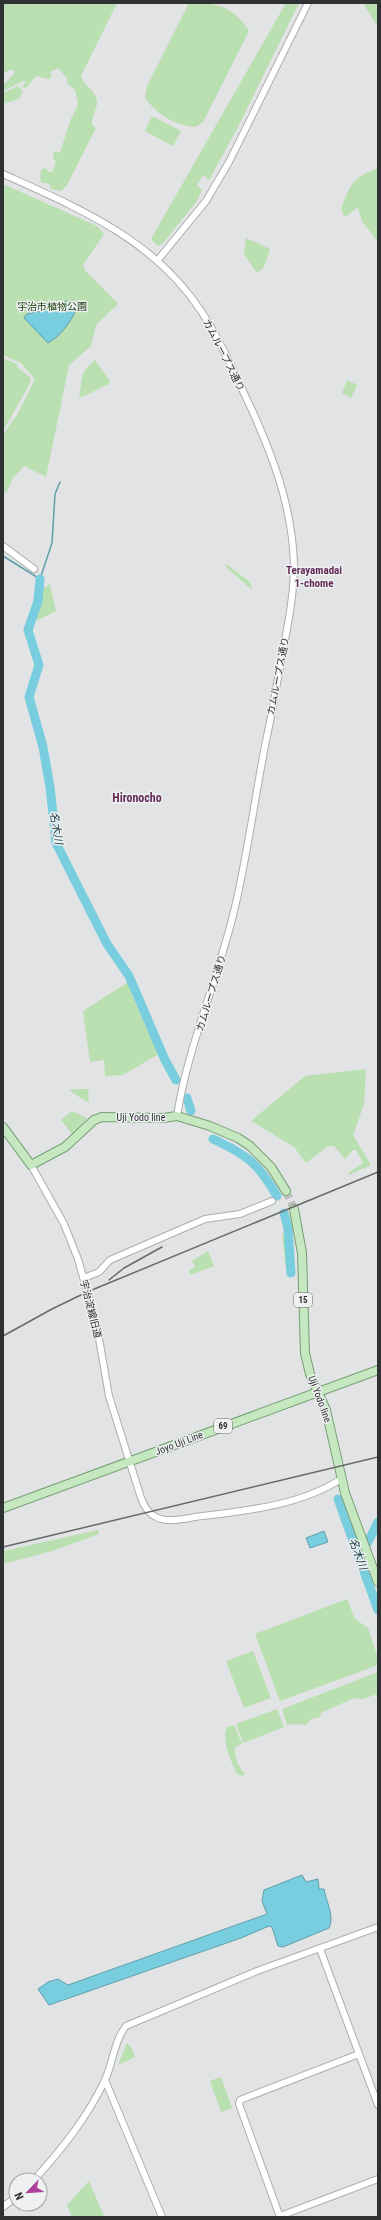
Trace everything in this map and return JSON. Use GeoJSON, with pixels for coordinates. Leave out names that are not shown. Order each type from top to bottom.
{"type":"FeatureCollection","features":[{"type":"Feature","properties":{"kind":"main road","name":"Uji Yodo line"},"geometry":{"type":"LineString","coordinates":[[31,1165],[65,1147],[94,1120],[102,1117],[163,1118],[178,1116],[210,1126],[238,1138],[250,1146],[271,1167],[286,1191]]}},
{"type":"Feature","properties":{"kind":"main road"},"geometry":{"type":"LineString","coordinates":[[3,1127],[31,1165]]}},
{"type":"Feature","properties":{"kind":"main road","name":"Uji Yodo line"},"geometry":{"type":"LineString","coordinates":[[294,1209],[302,1253],[305,1353],[317,1391],[326,1410],[341,1479],[378,1582]]}},
{"type":"Feature","properties":{"kind":"main road","name":"Joyo Uji Line"},"geometry":{"type":"LineString","coordinates":[[3,1508],[130,1462],[317,1391],[378,1370]]}},
{"type":"Feature","properties":{"kind":"street"},"geometry":{"type":"LineString","coordinates":[[157,261],[206,201],[229,162],[308,3]]}},
{"type":"Feature","properties":{"kind":"street","name":"カムループス通り"},"geometry":{"type":"LineString","coordinates":[[3,174],[109,224],[157,261],[181,285],[200,309],[212,329],[268,444],[280,476],[288,510],[294,563],[288,625],[235,907],[182,1086],[178,1116]]}},
{"type":"Feature","properties":{"kind":"street"},"geometry":{"type":"LineString","coordinates":[[3,546],[34,569]]}},
{"type":"Feature","properties":{"kind":"street","name":"宇治淀線旧道"},"geometry":{"type":"LineString","coordinates":[[31,1165],[64,1224],[84,1278],[97,1327],[109,1396],[146,1509],[156,1517],[167,1520],[269,1505],[305,1495],[332,1485],[341,1479]]}},
{"type":"Feature","properties":{"kind":"street"},"geometry":{"type":"LineString","coordinates":[[84,1278],[98,1272],[110,1260],[205,1218],[240,1214],[272,1201]]}},
{"type":"Feature","properties":{"kind":"street"},"geometry":{"type":"LineString","coordinates":[[41,2172],[69,2141],[105,2080],[121,2032],[126,2026],[257,1971],[378,1927]]}},
{"type":"Feature","properties":{"kind":"street"},"geometry":{"type":"LineString","coordinates":[[320,1949],[378,2105]]}},
{"type":"Feature","properties":{"kind":"street"},"geometry":{"type":"LineString","coordinates":[[359,2054],[240,2100],[239,2104],[280,2216],[378,2179]]}},
{"type":"Feature","properties":{"kind":"street"},"geometry":{"type":"LineString","coordinates":[[105,2080],[162,2217]]}},
{"type":"Feature","properties":{"kind":"green space"},"geometry":{"type":"Polygon","coordinates":[[[3,3],[117,3],[81,76],[97,100],[92,121],[92,125],[96,128],[67,185],[61,191],[51,189],[49,183],[42,183],[40,178],[41,170],[46,168],[49,172],[52,172],[56,162],[53,158],[54,151],[60,153],[70,121],[78,105],[75,90],[67,83],[67,78],[58,68],[50,72],[52,77],[49,79],[36,76],[26,88],[22,87],[26,82],[23,81],[3,91],[3,85],[14,74],[14,70],[9,70],[3,74],[3,3]]]}},
{"type":"Feature","properties":{"kind":"green space"},"geometry":{"type":"Polygon","coordinates":[[[189,3],[217,5],[231,11],[249,31],[203,122],[195,127],[180,124],[167,118],[156,110],[145,98],[147,86],[189,3]]]}},
{"type":"Feature","properties":{"kind":"green space"},"geometry":{"type":"Polygon","coordinates":[[[286,3],[299,3],[238,127],[209,180],[203,175],[197,185],[202,190],[197,201],[164,242],[158,246],[151,239],[286,3]]]}},
{"type":"Feature","properties":{"kind":"green space"},"geometry":{"type":"Polygon","coordinates":[[[363,3],[378,3],[378,27],[363,3]]]}},
{"type":"Feature","properties":{"kind":"green space"},"geometry":{"type":"Polygon","coordinates":[[[18,86],[23,92],[19,99],[5,103],[3,110],[3,93],[18,86]]]}},
{"type":"Feature","properties":{"kind":"green space"},"geometry":{"type":"Polygon","coordinates":[[[152,116],[181,131],[173,146],[145,131],[152,116]]]}},
{"type":"Feature","properties":{"kind":"green space"},"geometry":{"type":"Polygon","coordinates":[[[378,168],[378,242],[362,221],[358,207],[348,215],[344,216],[341,209],[353,183],[363,175],[378,168]]]}},
{"type":"Feature","properties":{"kind":"green space","name":"宇治市植物公園"},"geometry":{"type":"Polygon","coordinates":[[[3,184],[97,226],[104,234],[83,265],[85,270],[118,304],[96,325],[91,346],[69,365],[46,477],[24,466],[13,478],[6,493],[3,491],[3,434],[17,415],[35,379],[21,363],[3,355],[3,184]]]}},
{"type":"Feature","properties":{"kind":"green space"},"geometry":{"type":"Polygon","coordinates":[[[246,238],[270,249],[264,267],[257,273],[244,254],[246,238]]]}},
{"type":"Feature","properties":{"kind":"green space"},"geometry":{"type":"Polygon","coordinates":[[[3,358],[17,364],[17,367],[31,378],[28,387],[3,431],[3,358]]]}},
{"type":"Feature","properties":{"kind":"green space"},"geometry":{"type":"Polygon","coordinates":[[[95,360],[110,381],[109,384],[82,397],[79,396],[82,376],[86,369],[95,360]]]}},
{"type":"Feature","properties":{"kind":"green space"},"geometry":{"type":"Polygon","coordinates":[[[347,380],[357,385],[351,398],[342,393],[347,380]]]}},
{"type":"Feature","properties":{"kind":"green space"},"geometry":{"type":"Polygon","coordinates":[[[226,564],[250,582],[252,590],[225,566],[226,564]]]}},
{"type":"Feature","properties":{"kind":"green space"},"geometry":{"type":"Polygon","coordinates":[[[50,584],[56,611],[38,620],[33,618],[40,601],[42,589],[50,584]]]}},
{"type":"Feature","properties":{"kind":"green space"},"geometry":{"type":"Polygon","coordinates":[[[128,982],[132,996],[159,1054],[123,1075],[105,1076],[104,1060],[90,1062],[83,1011],[128,982]]]}},
{"type":"Feature","properties":{"kind":"green space"},"geometry":{"type":"Polygon","coordinates":[[[366,1069],[364,1104],[353,1135],[371,1165],[349,1175],[348,1173],[363,1163],[356,1150],[353,1150],[345,1159],[334,1146],[328,1146],[306,1163],[294,1147],[251,1121],[305,1076],[366,1069]]]}},
{"type":"Feature","properties":{"kind":"green space"},"geometry":{"type":"Polygon","coordinates":[[[88,1089],[89,1102],[69,1090],[88,1089]]]}},
{"type":"Feature","properties":{"kind":"green space"},"geometry":{"type":"Polygon","coordinates":[[[72,1111],[87,1118],[73,1135],[61,1120],[72,1111]]]}},
{"type":"Feature","properties":{"kind":"green space"},"geometry":{"type":"Polygon","coordinates":[[[285,1230],[289,1273],[287,1277],[282,1236],[285,1230]]]}},
{"type":"Feature","properties":{"kind":"green space"},"geometry":{"type":"Polygon","coordinates":[[[208,1251],[214,1266],[190,1275],[189,1270],[195,1267],[192,1261],[208,1251]]]}},
{"type":"Feature","properties":{"kind":"green space"},"geometry":{"type":"Polygon","coordinates":[[[98,1530],[99,1534],[52,1551],[3,1564],[3,1551],[98,1530]]]}},
{"type":"Feature","properties":{"kind":"green space"},"geometry":{"type":"Polygon","coordinates":[[[347,1599],[355,1619],[368,1628],[378,1658],[378,1665],[280,1701],[255,1634],[347,1599]]]}},
{"type":"Feature","properties":{"kind":"green space"},"geometry":{"type":"Polygon","coordinates":[[[253,1651],[271,1698],[244,1708],[226,1661],[253,1651]]]}},
{"type":"Feature","properties":{"kind":"green space"},"geometry":{"type":"Polygon","coordinates":[[[378,1672],[378,1694],[362,1699],[354,1698],[321,1713],[320,1717],[311,1719],[306,1725],[287,1725],[282,1709],[378,1672]]]}},
{"type":"Feature","properties":{"kind":"green space"},"geometry":{"type":"Polygon","coordinates":[[[277,1709],[284,1727],[243,1743],[236,1724],[277,1709]]]}},
{"type":"Feature","properties":{"kind":"green space"},"geometry":{"type":"Polygon","coordinates":[[[234,1725],[242,1744],[235,1747],[235,1750],[239,1765],[245,1773],[243,1776],[237,1774],[226,1745],[225,1733],[227,1727],[234,1725]]]}},
{"type":"Feature","properties":{"kind":"green space"},"geometry":{"type":"Polygon","coordinates":[[[127,2043],[131,2047],[135,2057],[118,2065],[127,2043]]]}},
{"type":"Feature","properties":{"kind":"green space"},"geometry":{"type":"Polygon","coordinates":[[[221,2077],[232,2108],[221,2112],[210,2081],[221,2077]]]}},
{"type":"Feature","properties":{"kind":"green space"},"geometry":{"type":"Polygon","coordinates":[[[89,2181],[104,2216],[72,2217],[67,2205],[89,2181]]]}},
{"type":"Feature","properties":{"kind":"water"},"geometry":{"type":"Polygon","coordinates":[[[73,300],[76,304],[79,304],[73,315],[63,331],[48,343],[24,318],[27,314],[46,310],[65,301],[68,303],[73,300]]]}},
{"type":"Feature","properties":{"kind":"water"},"geometry":{"type":"Polygon","coordinates":[[[324,1531],[328,1542],[310,1548],[306,1538],[324,1531]]]}},
{"type":"Feature","properties":{"kind":"water"},"geometry":{"type":"Polygon","coordinates":[[[302,1875],[306,1882],[318,1879],[319,1889],[324,1889],[331,1914],[331,1924],[329,1928],[283,1947],[278,1946],[272,1927],[269,1926],[241,1938],[49,2005],[38,1989],[48,1982],[58,1979],[68,1985],[267,1914],[262,1901],[264,1890],[302,1875]]]}},
{"type":"Feature","properties":{"kind":"waterway"},"geometry":{"type":"LineString","coordinates":[[3,556],[40,579],[52,543],[55,494],[60,482]]}},
{"type":"Feature","properties":{"kind":"waterway","name":"名木川"},"geometry":{"type":"LineString","coordinates":[[40,579],[38,601],[28,630],[39,665],[29,697],[43,747],[50,787],[56,843],[107,944],[129,976],[165,1060],[176,1080]]}},
{"type":"Feature","properties":{"kind":"waterway","name":"名木川"},"geometry":{"type":"LineString","coordinates":[[187,1098],[191,1111]]}},
{"type":"Feature","properties":{"kind":"waterway","name":"名木川"},"geometry":{"type":"LineString","coordinates":[[213,1139],[235,1150],[251,1161],[264,1175],[277,1196]]}},
{"type":"Feature","properties":{"kind":"waterway","name":"名木川"},"geometry":{"type":"LineString","coordinates":[[284,1213],[288,1228],[291,1273]]}},
{"type":"Feature","properties":{"kind":"waterway","name":"名木川"},"geometry":{"type":"LineString","coordinates":[[338,1499],[378,1610]]}},
{"type":"Feature","properties":{"kind":"waterway"},"geometry":{"type":"LineString","coordinates":[[368,1542],[378,1522]]}},
{"type":"Feature","properties":{"kind":"tunnel"},"geometry":{"type":"LineString","coordinates":[[286,1191],[294,1209]]}},
{"type":"Feature","properties":{"kind":"railway"},"geometry":{"type":"LineString","coordinates":[[3,1336],[87,1292],[378,1172]]}},
{"type":"Feature","properties":{"kind":"railway"},"geometry":{"type":"LineString","coordinates":[[109,1280],[124,1268],[162,1247]]}},
{"type":"Feature","properties":{"kind":"railway"},"geometry":{"type":"LineString","coordinates":[[3,1547],[378,1457]]}},
{"type":"Feature","properties":{"kind":"district","name":"Terayamadai 1-chome"},"geometry":{"type":"Point","coordinates":[314,576]}},
{"type":"Feature","properties":{"kind":"district","name":"Hironocho"},"geometry":{"type":"Point","coordinates":[137,798]}}]}
